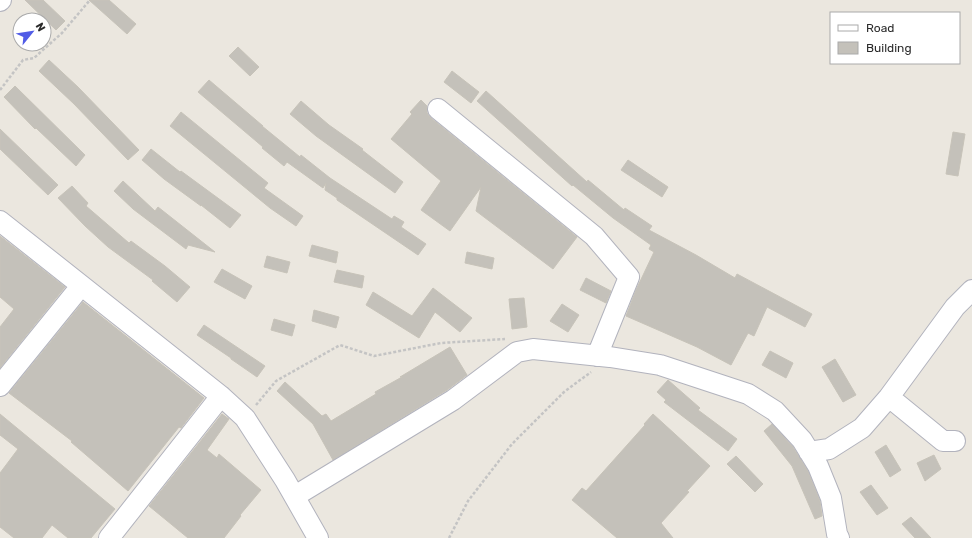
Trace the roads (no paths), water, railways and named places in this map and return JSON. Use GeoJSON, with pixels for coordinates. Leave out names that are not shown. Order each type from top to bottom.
{"type":"FeatureCollection","features":[{"type":"Feature","properties":{"kind":"street"},"geometry":{"type":"LineString","coordinates":[[438,109],[594,236],[629,277],[604,356]]}},
{"type":"Feature","properties":{"kind":"street"},"geometry":{"type":"LineString","coordinates":[[0,221],[221,396],[245,418],[295,496],[318,538]]}},
{"type":"Feature","properties":{"kind":"street"},"geometry":{"type":"LineString","coordinates":[[0,386],[81,286]]}},
{"type":"Feature","properties":{"kind":"street"},"geometry":{"type":"LineString","coordinates":[[810,452],[829,449],[862,428],[889,397],[956,307],[972,290]]}},
{"type":"Feature","properties":{"kind":"street"},"geometry":{"type":"LineString","coordinates":[[295,496],[453,400],[517,352],[533,349],[604,356],[660,365],[748,394],[775,411],[802,440],[810,452],[818,466],[830,498],[839,538]]}},
{"type":"Feature","properties":{"kind":"street"},"geometry":{"type":"LineString","coordinates":[[109,538],[221,396]]}},
{"type":"Feature","properties":{"kind":"street"},"geometry":{"type":"LineString","coordinates":[[889,397],[943,441],[955,441]]}}]}
